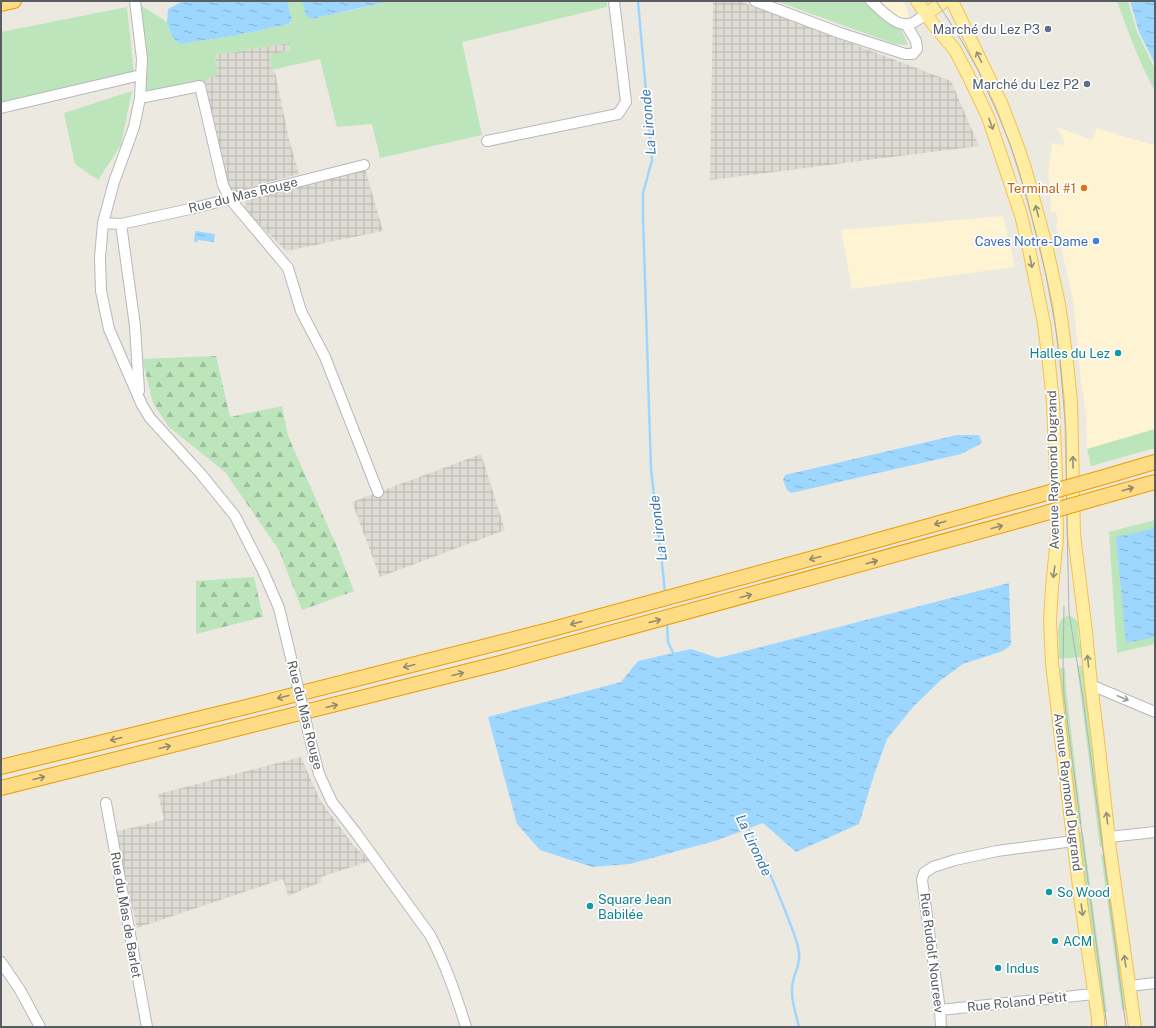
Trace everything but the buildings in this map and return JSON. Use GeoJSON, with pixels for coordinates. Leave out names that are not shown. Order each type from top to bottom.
{"type":"FeatureCollection","features":[{"type":"Feature","properties":{"kind":"highway"},"geometry":{"type":"LineString","coordinates":[[1,4],[14,1]]}},
{"type":"Feature","properties":{"kind":"highway"},"geometry":{"type":"LineString","coordinates":[[1,767],[238,709],[613,613],[1155,462]]}},
{"type":"Feature","properties":{"kind":"highway"},"geometry":{"type":"LineString","coordinates":[[1,788],[418,684],[709,606],[1155,482]]}},
{"type":"Feature","properties":{"kind":"main road","name":"Avenue Raymond Dugrand"},"geometry":{"type":"LineString","coordinates":[[917,1],[955,50],[975,88],[992,128],[1020,215],[1029,249],[1044,324],[1049,363],[1054,432],[1057,538],[1050,621],[1055,696],[1098,1027]]}},
{"type":"Feature","properties":{"kind":"main road"},"geometry":{"type":"LineString","coordinates":[[926,14],[945,1]]}},
{"type":"Feature","properties":{"kind":"main road","name":"Avenue Raymond Dugrand"},"geometry":{"type":"LineString","coordinates":[[952,1],[1002,105],[1016,142],[1027,175],[1046,245],[1062,322],[1071,402],[1074,535],[1109,838],[1135,1027]]}},
{"type":"Feature","properties":{"kind":"street","name":"Rue du Mas Rouge"},"geometry":{"type":"LineString","coordinates":[[135,1],[142,59],[140,98],[134,127],[114,182],[103,223],[100,258],[102,291],[109,329],[142,405],[150,418],[235,516],[264,571],[279,608],[319,774],[332,802],[430,935],[455,989],[466,1027]]}},
{"type":"Feature","properties":{"kind":"street"},"geometry":{"type":"LineString","coordinates":[[487,141],[618,114],[626,102],[614,1]]}},
{"type":"Feature","properties":{"kind":"street"},"geometry":{"type":"LineString","coordinates":[[755,1],[840,33],[906,54],[913,54],[917,48],[916,41],[906,24]]}},
{"type":"Feature","properties":{"kind":"street"},"geometry":{"type":"LineString","coordinates":[[871,1],[894,21],[900,23],[910,24],[926,14]]}},
{"type":"Feature","properties":{"kind":"street"},"geometry":{"type":"LineString","coordinates":[[1,108],[141,75]]}},
{"type":"Feature","properties":{"kind":"street"},"geometry":{"type":"LineString","coordinates":[[140,98],[200,86],[223,185],[230,199],[288,268],[301,311],[325,357],[378,492]]}},
{"type":"Feature","properties":{"kind":"street","name":"Rue du Mas Rouge"},"geometry":{"type":"LineString","coordinates":[[103,223],[121,224],[230,199],[364,165]]}},
{"type":"Feature","properties":{"kind":"street","name":"Rue du Mas Rouge"},"geometry":{"type":"LineString","coordinates":[[121,224],[136,326],[138,389],[142,405]]}},
{"type":"Feature","properties":{"kind":"street"},"geometry":{"type":"LineString","coordinates":[[1091,685],[1155,712]]}},
{"type":"Feature","properties":{"kind":"street","name":"Rue du Mas de Barlet"},"geometry":{"type":"LineString","coordinates":[[106,803],[147,1027]]}},
{"type":"Feature","properties":{"kind":"street"},"geometry":{"type":"LineString","coordinates":[[1109,838],[1155,832]]}},
{"type":"Feature","properties":{"kind":"street","name":"Rue Rudolf Noureev"},"geometry":{"type":"LineString","coordinates":[[941,1027],[922,880],[924,873],[933,867],[955,860],[996,851],[1074,841]]}},
{"type":"Feature","properties":{"kind":"street"},"geometry":{"type":"LineString","coordinates":[[1,962],[20,990],[40,1027]]}},
{"type":"Feature","properties":{"kind":"street"},"geometry":{"type":"LineString","coordinates":[[1129,986],[1155,983]]}},
{"type":"Feature","properties":{"kind":"street","name":"Rue Roland Petit"},"geometry":{"type":"LineString","coordinates":[[940,1010],[1094,994]]}},
{"type":"Feature","properties":{"kind":"shaded area"},"geometry":{"type":"Polygon","coordinates":[[[713,1],[739,1],[951,81],[979,146],[710,180],[713,1]]]}},
{"type":"Feature","properties":{"kind":"shaded area"},"geometry":{"type":"Polygon","coordinates":[[[880,1],[902,1],[906,7],[909,18],[899,17],[880,1]]]}},
{"type":"Feature","properties":{"kind":"shaded area"},"geometry":{"type":"Polygon","coordinates":[[[289,43],[290,50],[270,56],[271,70],[275,72],[289,139],[299,174],[232,192],[225,183],[202,82],[218,74],[215,55],[289,43]]]}},
{"type":"Feature","properties":{"kind":"shaded area"},"geometry":{"type":"Polygon","coordinates":[[[1057,127],[1092,140],[1097,128],[1155,145],[1155,429],[1087,449],[1086,413],[1081,382],[1073,300],[1056,225],[1058,222],[1056,212],[1051,212],[1048,176],[1052,143],[1064,145],[1064,141],[1057,127]]]}},
{"type":"Feature","properties":{"kind":"shaded area"},"geometry":{"type":"Polygon","coordinates":[[[364,165],[383,231],[286,251],[244,209],[248,196],[364,165]]]}},
{"type":"Feature","properties":{"kind":"shaded area"},"geometry":{"type":"Polygon","coordinates":[[[1003,216],[1015,267],[852,289],[841,230],[1003,216]]]}},
{"type":"Feature","properties":{"kind":"shaded area"},"geometry":{"type":"Polygon","coordinates":[[[481,454],[505,530],[380,577],[352,502],[481,454]]]}},
{"type":"Feature","properties":{"kind":"shaded area"},"geometry":{"type":"Polygon","coordinates":[[[301,757],[320,800],[353,845],[370,861],[321,877],[321,882],[288,896],[283,879],[137,928],[115,832],[164,820],[158,794],[301,757]]]}},
{"type":"Feature","properties":{"kind":"green space"},"geometry":{"type":"Polygon","coordinates":[[[287,1],[302,1],[306,16],[340,13],[391,1],[607,1],[607,7],[462,42],[482,135],[380,158],[372,124],[337,127],[320,59],[271,70],[270,55],[290,50],[289,43],[215,55],[218,74],[202,82],[145,91],[142,6],[167,22],[172,37],[180,44],[233,36],[289,24],[292,20],[287,1]]]}},
{"type":"Feature","properties":{"kind":"green space"},"geometry":{"type":"Polygon","coordinates":[[[776,1],[867,1],[901,29],[908,45],[895,44],[776,1]]]}},
{"type":"Feature","properties":{"kind":"green space"},"geometry":{"type":"Polygon","coordinates":[[[1117,1],[1128,1],[1137,32],[1155,69],[1155,91],[1139,58],[1117,1]]]}},
{"type":"Feature","properties":{"kind":"green space"},"geometry":{"type":"Polygon","coordinates":[[[127,7],[134,74],[1,102],[1,32],[127,7]]]}},
{"type":"Feature","properties":{"kind":"green space"},"geometry":{"type":"Polygon","coordinates":[[[132,91],[121,145],[98,180],[75,164],[64,113],[132,91]]]}},
{"type":"Feature","properties":{"kind":"green space"},"geometry":{"type":"Polygon","coordinates":[[[216,356],[230,417],[282,406],[288,436],[337,547],[354,591],[302,610],[279,550],[225,472],[169,427],[153,403],[142,359],[216,356]]]}},
{"type":"Feature","properties":{"kind":"green space"},"geometry":{"type":"Polygon","coordinates":[[[1155,429],[1155,448],[1091,466],[1087,449],[1155,429]]]}},
{"type":"Feature","properties":{"kind":"green space"},"geometry":{"type":"Polygon","coordinates":[[[1155,520],[1155,644],[1117,653],[1109,532],[1155,520]]]}},
{"type":"Feature","properties":{"kind":"green space"},"geometry":{"type":"Polygon","coordinates":[[[254,577],[263,617],[196,634],[196,581],[254,577]]]}},
{"type":"Feature","properties":{"kind":"green space"},"geometry":{"type":"Polygon","coordinates":[[[1064,617],[1073,617],[1078,622],[1079,641],[1084,657],[1058,659],[1059,624],[1064,617]]]}},
{"type":"Feature","properties":{"kind":"green space"},"geometry":{"type":"Polygon","coordinates":[[[1085,665],[1107,847],[1100,847],[1077,666],[1085,665]]]}},
{"type":"Feature","properties":{"kind":"green space"},"geometry":{"type":"Polygon","coordinates":[[[1058,668],[1065,668],[1082,824],[1076,824],[1058,668]]]}},
{"type":"Feature","properties":{"kind":"green space"},"geometry":{"type":"Polygon","coordinates":[[[1077,832],[1083,832],[1107,1012],[1101,1013],[1077,832]]]}},
{"type":"Feature","properties":{"kind":"green space"},"geometry":{"type":"Polygon","coordinates":[[[1107,854],[1128,1009],[1122,1010],[1101,855],[1107,854]]]}},
{"type":"Feature","properties":{"kind":"water"},"geometry":{"type":"Polygon","coordinates":[[[183,1],[287,1],[292,20],[289,24],[233,36],[180,44],[172,37],[167,22],[168,9],[183,1]]]}},
{"type":"Feature","properties":{"kind":"water"},"geometry":{"type":"Polygon","coordinates":[[[302,1],[391,1],[311,19],[306,16],[302,1]]]}},
{"type":"Feature","properties":{"kind":"water"},"geometry":{"type":"Polygon","coordinates":[[[1130,1],[1155,1],[1155,64],[1139,32],[1130,1]]]}},
{"type":"Feature","properties":{"kind":"water"},"geometry":{"type":"Polygon","coordinates":[[[195,231],[215,234],[214,242],[198,240],[197,242],[194,242],[195,231]]]}},
{"type":"Feature","properties":{"kind":"water"},"geometry":{"type":"Polygon","coordinates":[[[957,435],[979,435],[982,443],[961,454],[791,493],[787,490],[783,480],[785,475],[957,435]]]}},
{"type":"Feature","properties":{"kind":"water"},"geometry":{"type":"Polygon","coordinates":[[[1155,528],[1155,637],[1126,643],[1116,537],[1155,528]]]}},
{"type":"Feature","properties":{"kind":"water"},"geometry":{"type":"Polygon","coordinates":[[[1009,583],[1011,645],[1003,651],[963,664],[941,680],[914,706],[887,739],[859,824],[796,852],[763,823],[718,840],[630,864],[592,867],[540,850],[517,824],[488,717],[621,682],[638,661],[691,649],[718,658],[1009,583]]]}},
{"type":"Feature","properties":{"kind":"waterway","name":"La Lironde"},"geometry":{"type":"LineString","coordinates":[[638,1],[652,160],[643,193],[651,469],[665,593]]}},
{"type":"Feature","properties":{"kind":"waterway","name":"La Lironde"},"geometry":{"type":"LineString","coordinates":[[667,622],[668,642],[674,655]]}},
{"type":"Feature","properties":{"kind":"waterway","name":"La Lironde"},"geometry":{"type":"LineString","coordinates":[[747,826],[774,883],[797,944],[799,958],[798,967],[793,979],[792,993],[799,1027]]}},
{"type":"Feature","properties":{"kind":"tram line"},"geometry":{"type":"LineString","coordinates":[[936,1],[957,33],[978,70],[1010,144],[1027,198],[1046,275],[1060,362],[1066,432],[1069,613],[1083,698],[1126,1027]]}},
{"type":"Feature","properties":{"kind":"tram line"},"geometry":{"type":"LineString","coordinates":[[1064,606],[1064,696],[1107,1027]]}},
{"type":"Feature","properties":{"kind":"place","name":"Marché du Lez P3"},"geometry":{"type":"Point","coordinates":[1048,29]}},
{"type":"Feature","properties":{"kind":"place","name":"Marché du Lez P2"},"geometry":{"type":"Point","coordinates":[1087,84]}},
{"type":"Feature","properties":{"kind":"place","name":"Terminal #1"},"geometry":{"type":"Point","coordinates":[1084,188]}},
{"type":"Feature","properties":{"kind":"place","name":"Caves Notre-Dame"},"geometry":{"type":"Point","coordinates":[1096,241]}},
{"type":"Feature","properties":{"kind":"place","name":"Halles du Lez"},"geometry":{"type":"Point","coordinates":[1118,353]}},
{"type":"Feature","properties":{"kind":"place","name":"So Wood"},"geometry":{"type":"Point","coordinates":[1049,892]}},
{"type":"Feature","properties":{"kind":"place","name":"Square Jean Babilée"},"geometry":{"type":"Point","coordinates":[590,906]}},
{"type":"Feature","properties":{"kind":"place","name":"ACM"},"geometry":{"type":"Point","coordinates":[1055,941]}},
{"type":"Feature","properties":{"kind":"place","name":"Indus"},"geometry":{"type":"Point","coordinates":[998,968]}}]}
